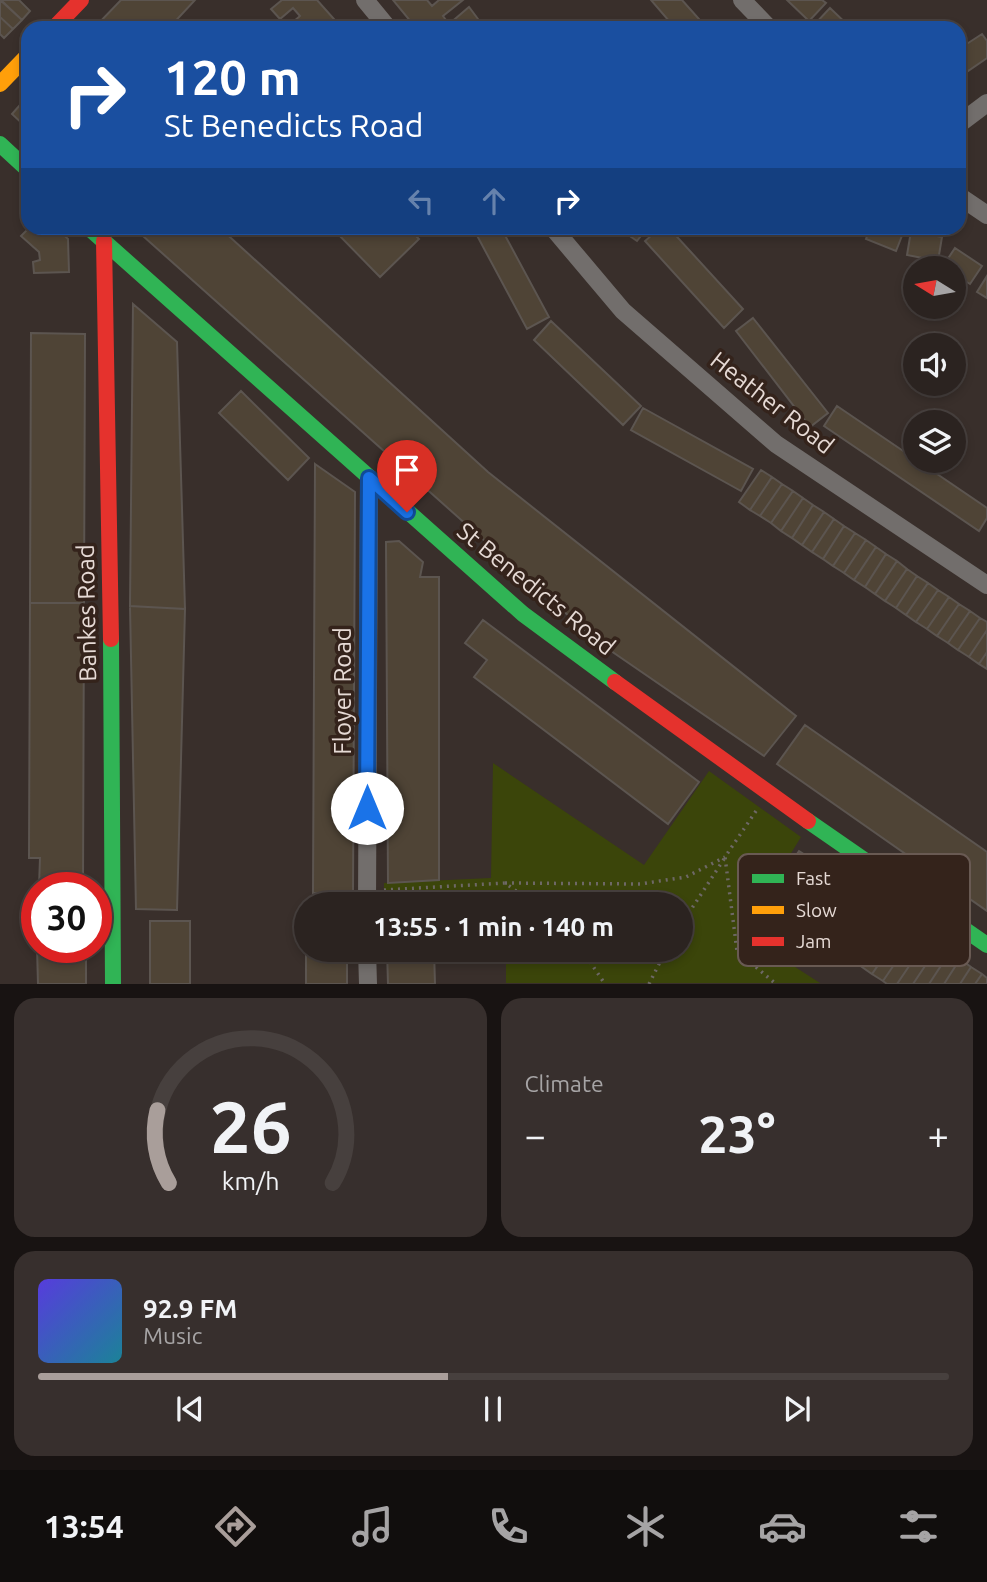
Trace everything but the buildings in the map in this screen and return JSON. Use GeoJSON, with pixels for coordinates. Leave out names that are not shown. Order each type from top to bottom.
{"type":"FeatureCollection","features":[{"type":"Feature","properties":{"kind":"street"},"geometry":{"type":"LineString","coordinates":[[61,21],[81,0]]}},
{"type":"Feature","properties":{"kind":"street"},"geometry":{"type":"LineString","coordinates":[[365,0],[382,21]]}},
{"type":"Feature","properties":{"kind":"street"},"geometry":{"type":"LineString","coordinates":[[742,0],[762,21]]}},
{"type":"Feature","properties":{"kind":"street"},"geometry":{"type":"LineString","coordinates":[[0,84],[21,62]]}},
{"type":"Feature","properties":{"kind":"street"},"geometry":{"type":"LineString","coordinates":[[966,119],[987,103]]}},
{"type":"Feature","properties":{"kind":"street"},"geometry":{"type":"LineString","coordinates":[[0,145],[21,164]]}},
{"type":"Feature","properties":{"kind":"street"},"geometry":{"type":"LineString","coordinates":[[966,201],[987,215]]}},
{"type":"Feature","properties":{"kind":"street","name":"St Benedicts Road"},"geometry":{"type":"LineString","coordinates":[[97,235],[523,614],[856,854]]}},
{"type":"Feature","properties":{"kind":"street","name":"Heather Road"},"geometry":{"type":"LineString","coordinates":[[559,235],[623,310],[776,444],[987,585]]}},
{"type":"Feature","properties":{"kind":"street","name":"Bankes Road"},"geometry":{"type":"LineString","coordinates":[[104,241],[114,825],[113,984]]}},
{"type":"Feature","properties":{"kind":"street","name":"Floyer Road"},"geometry":{"type":"LineString","coordinates":[[367,892],[369,478]]}},
{"type":"Feature","properties":{"kind":"street","name":"St Benedicts Road"},"geometry":{"type":"LineString","coordinates":[[970,933],[987,945]]}},
{"type":"Feature","properties":{"kind":"street"},"geometry":{"type":"LineString","coordinates":[[368,962],[368,984]]}},
{"type":"Feature","properties":{"kind":"path"},"geometry":{"type":"LineString","coordinates":[[693,907],[768,793]]}},
{"type":"Feature","properties":{"kind":"path"},"geometry":{"type":"LineString","coordinates":[[422,892],[505,883],[640,884],[686,877],[725,858]]}},
{"type":"Feature","properties":{"kind":"path"},"geometry":{"type":"LineString","coordinates":[[725,858],[738,952]]}},
{"type":"Feature","properties":{"kind":"path"},"geometry":{"type":"LineString","coordinates":[[505,883],[518,892]]}},
{"type":"Feature","properties":{"kind":"path"},"geometry":{"type":"LineString","coordinates":[[590,962],[605,984]]}},
{"type":"Feature","properties":{"kind":"path"},"geometry":{"type":"LineString","coordinates":[[649,984],[660,962]]}},
{"type":"Feature","properties":{"kind":"path"},"geometry":{"type":"LineString","coordinates":[[755,966],[776,984]]}},
{"type":"Feature","properties":{"kind":"green space"},"geometry":{"type":"Polygon","coordinates":[[[493,763],[644,865],[709,771],[801,837],[791,854],[738,854],[738,966],[793,966],[820,983],[506,983],[506,962],[693,962],[693,892],[384,892],[384,883],[491,878],[493,763]]]}},
{"type":"Feature","properties":{"kind":"traffic: fast"},"geometry":{"type":"LineString","coordinates":[[0,144],[21,164]]}},
{"type":"Feature","properties":{"kind":"traffic: fast"},"geometry":{"type":"LineString","coordinates":[[97,235],[523,614],[615,682]]}},
{"type":"Feature","properties":{"kind":"traffic: fast"},"geometry":{"type":"LineString","coordinates":[[111,639],[113,984]]}},
{"type":"Feature","properties":{"kind":"traffic: fast"},"geometry":{"type":"LineString","coordinates":[[808,821],[856,854]]}},
{"type":"Feature","properties":{"kind":"traffic: fast"},"geometry":{"type":"LineString","coordinates":[[970,933],[987,945]]}},
{"type":"Feature","properties":{"kind":"traffic: slow"},"geometry":{"type":"LineString","coordinates":[[0,84],[21,62]]}},
{"type":"Feature","properties":{"kind":"traffic: jam"},"geometry":{"type":"LineString","coordinates":[[61,21],[81,0]]}},
{"type":"Feature","properties":{"kind":"traffic: jam"},"geometry":{"type":"LineString","coordinates":[[104,241],[111,639]]}},
{"type":"Feature","properties":{"kind":"traffic: jam"},"geometry":{"type":"LineString","coordinates":[[615,682],[808,821]]}},
{"type":"Feature","properties":{"kind":"route"},"geometry":{"type":"LineString","coordinates":[[367,808],[369,478],[407,512]]}}]}
